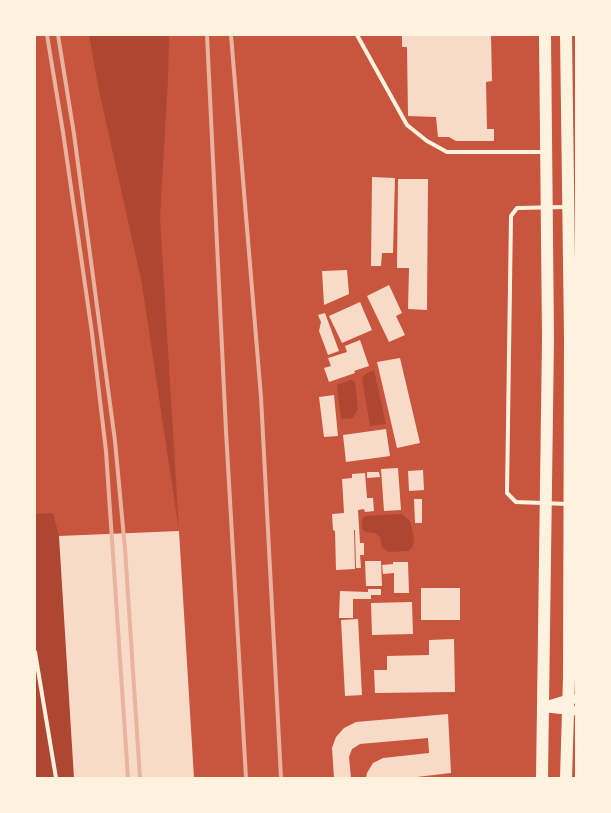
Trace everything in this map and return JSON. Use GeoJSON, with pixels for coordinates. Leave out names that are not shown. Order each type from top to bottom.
{"type":"FeatureCollection","features":[{"type":"Feature","properties":{"kind":"main road"},"geometry":{"type":"LineString","coordinates":[[542,778],[548,338],[545,35]]}},
{"type":"Feature","properties":{"kind":"main road"},"geometry":{"type":"LineString","coordinates":[[566,35],[572,705],[566,778]]}},
{"type":"Feature","properties":{"kind":"street"},"geometry":{"type":"LineString","coordinates":[[542,707],[572,705]]}},
{"type":"Feature","properties":{"kind":"lane"},"geometry":{"type":"LineString","coordinates":[[357,35],[407,124],[427,141],[447,152],[546,152]]}},
{"type":"Feature","properties":{"kind":"lane"},"geometry":{"type":"LineString","coordinates":[[568,207],[517,208],[511,216],[507,493],[516,502],[569,504]]}},
{"type":"Feature","properties":{"kind":"lane"},"geometry":{"type":"LineString","coordinates":[[35,652],[56,778]]}},
{"type":"Feature","properties":{"kind":"lane"},"geometry":{"type":"LineString","coordinates":[[536,778],[543,746]]}},
{"type":"Feature","properties":{"kind":"shaded area"},"geometry":{"type":"Polygon","coordinates":[[[89,35],[169,35],[160,218],[179,531],[142,284],[98,86],[89,35]]]}},
{"type":"Feature","properties":{"kind":"shaded area"},"geometry":{"type":"Polygon","coordinates":[[[374,370],[386,424],[370,426],[362,378],[365,374],[374,370]]]}},
{"type":"Feature","properties":{"kind":"shaded area"},"geometry":{"type":"Polygon","coordinates":[[[351,380],[355,382],[358,409],[353,418],[341,419],[337,385],[351,380]]]}},
{"type":"Feature","properties":{"kind":"shaded area"},"geometry":{"type":"Polygon","coordinates":[[[53,513],[59,536],[74,778],[36,778],[35,514],[53,513]]]}},
{"type":"Feature","properties":{"kind":"shaded area"},"geometry":{"type":"Polygon","coordinates":[[[402,514],[410,521],[414,538],[413,546],[409,551],[389,552],[382,547],[380,537],[375,533],[366,532],[362,529],[362,519],[365,516],[402,514]]]}},
{"type":"Feature","properties":{"kind":"building"},"geometry":{"type":"Polygon","coordinates":[[[402,35],[491,35],[492,81],[486,82],[487,129],[494,129],[494,141],[456,141],[449,137],[438,137],[436,117],[408,116],[407,47],[402,47],[402,35]]]}},
{"type":"Feature","properties":{"kind":"building"},"geometry":{"type":"Polygon","coordinates":[[[372,177],[395,178],[393,253],[382,253],[381,266],[371,266],[372,177]]]}},
{"type":"Feature","properties":{"kind":"building"},"geometry":{"type":"Polygon","coordinates":[[[398,179],[428,179],[427,310],[408,309],[409,268],[397,268],[398,179]]]}},
{"type":"Feature","properties":{"kind":"building"},"geometry":{"type":"Polygon","coordinates":[[[347,270],[349,294],[324,305],[322,271],[347,270]]]}},
{"type":"Feature","properties":{"kind":"building"},"geometry":{"type":"Polygon","coordinates":[[[389,285],[402,313],[396,316],[405,335],[389,342],[367,296],[389,285]]]}},
{"type":"Feature","properties":{"kind":"building"},"geometry":{"type":"Polygon","coordinates":[[[360,302],[372,330],[342,343],[329,316],[360,302]]]}},
{"type":"Feature","properties":{"kind":"building"},"geometry":{"type":"Polygon","coordinates":[[[325,313],[339,351],[328,355],[319,331],[321,322],[318,315],[325,313]]]}},
{"type":"Feature","properties":{"kind":"building"},"geometry":{"type":"Polygon","coordinates":[[[360,340],[369,366],[329,382],[324,368],[331,366],[328,358],[347,352],[345,346],[360,340]]]}},
{"type":"Feature","properties":{"kind":"building"},"geometry":{"type":"Polygon","coordinates":[[[400,358],[420,443],[397,448],[377,362],[400,358]]]}},
{"type":"Feature","properties":{"kind":"building"},"geometry":{"type":"Polygon","coordinates":[[[334,395],[338,436],[324,437],[319,397],[334,395]]]}},
{"type":"Feature","properties":{"kind":"building"},"geometry":{"type":"Polygon","coordinates":[[[386,429],[390,456],[346,462],[343,435],[386,429]]]}},
{"type":"Feature","properties":{"kind":"building"},"geometry":{"type":"Polygon","coordinates":[[[398,468],[401,510],[384,511],[381,469],[398,468]]]}},
{"type":"Feature","properties":{"kind":"building"},"geometry":{"type":"Polygon","coordinates":[[[423,470],[424,490],[409,491],[408,471],[423,470]]]}},
{"type":"Feature","properties":{"kind":"building"},"geometry":{"type":"Polygon","coordinates":[[[367,472],[379,472],[380,477],[367,478],[367,472]]]}},
{"type":"Feature","properties":{"kind":"building"},"geometry":{"type":"Polygon","coordinates":[[[365,473],[367,498],[373,498],[374,511],[365,512],[364,509],[358,510],[360,543],[364,543],[364,555],[360,555],[361,568],[356,568],[354,530],[355,569],[336,570],[335,531],[333,530],[332,514],[344,513],[342,479],[352,478],[352,474],[365,473]]]}},
{"type":"Feature","properties":{"kind":"building"},"geometry":{"type":"Polygon","coordinates":[[[414,499],[422,499],[422,523],[415,523],[414,499]]]}},
{"type":"Feature","properties":{"kind":"building"},"geometry":{"type":"Polygon","coordinates":[[[179,531],[194,778],[74,778],[59,536],[179,531]]]}},
{"type":"Feature","properties":{"kind":"building"},"geometry":{"type":"Polygon","coordinates":[[[365,561],[381,561],[382,586],[366,586],[365,561]]]}},
{"type":"Feature","properties":{"kind":"building"},"geometry":{"type":"Polygon","coordinates":[[[393,562],[408,562],[409,593],[394,593],[394,573],[383,574],[382,565],[393,564],[393,562]]]}},
{"type":"Feature","properties":{"kind":"building"},"geometry":{"type":"Polygon","coordinates":[[[421,588],[460,588],[460,620],[421,620],[421,588]]]}},
{"type":"Feature","properties":{"kind":"building"},"geometry":{"type":"Polygon","coordinates":[[[368,589],[381,589],[381,595],[371,595],[371,599],[353,599],[353,618],[339,618],[340,591],[368,592],[368,589]]]}},
{"type":"Feature","properties":{"kind":"building"},"geometry":{"type":"Polygon","coordinates":[[[412,602],[413,634],[372,635],[371,603],[412,602]]]}},
{"type":"Feature","properties":{"kind":"building"},"geometry":{"type":"Polygon","coordinates":[[[358,619],[362,695],[345,696],[341,620],[358,619]]]}},
{"type":"Feature","properties":{"kind":"building"},"geometry":{"type":"Polygon","coordinates":[[[454,639],[455,692],[375,693],[374,670],[387,670],[387,656],[429,655],[429,640],[454,639]]]}},
{"type":"Feature","properties":{"kind":"building"},"geometry":{"type":"Polygon","coordinates":[[[448,714],[451,773],[408,778],[366,778],[373,763],[383,758],[429,753],[428,738],[360,744],[352,749],[349,757],[351,778],[334,778],[332,748],[336,737],[344,728],[356,722],[448,714]]]}},
{"type":"Feature","properties":{"kind":"railway"},"geometry":{"type":"LineString","coordinates":[[47,35],[92,333],[106,451],[128,778]]}},
{"type":"Feature","properties":{"kind":"railway"},"geometry":{"type":"LineString","coordinates":[[58,35],[74,134],[115,441],[125,549],[140,778]]}},
{"type":"Feature","properties":{"kind":"railway"},"geometry":{"type":"LineString","coordinates":[[207,35],[226,431],[246,778]]}},
{"type":"Feature","properties":{"kind":"railway"},"geometry":{"type":"LineString","coordinates":[[231,35],[261,397],[281,778]]}}]}
